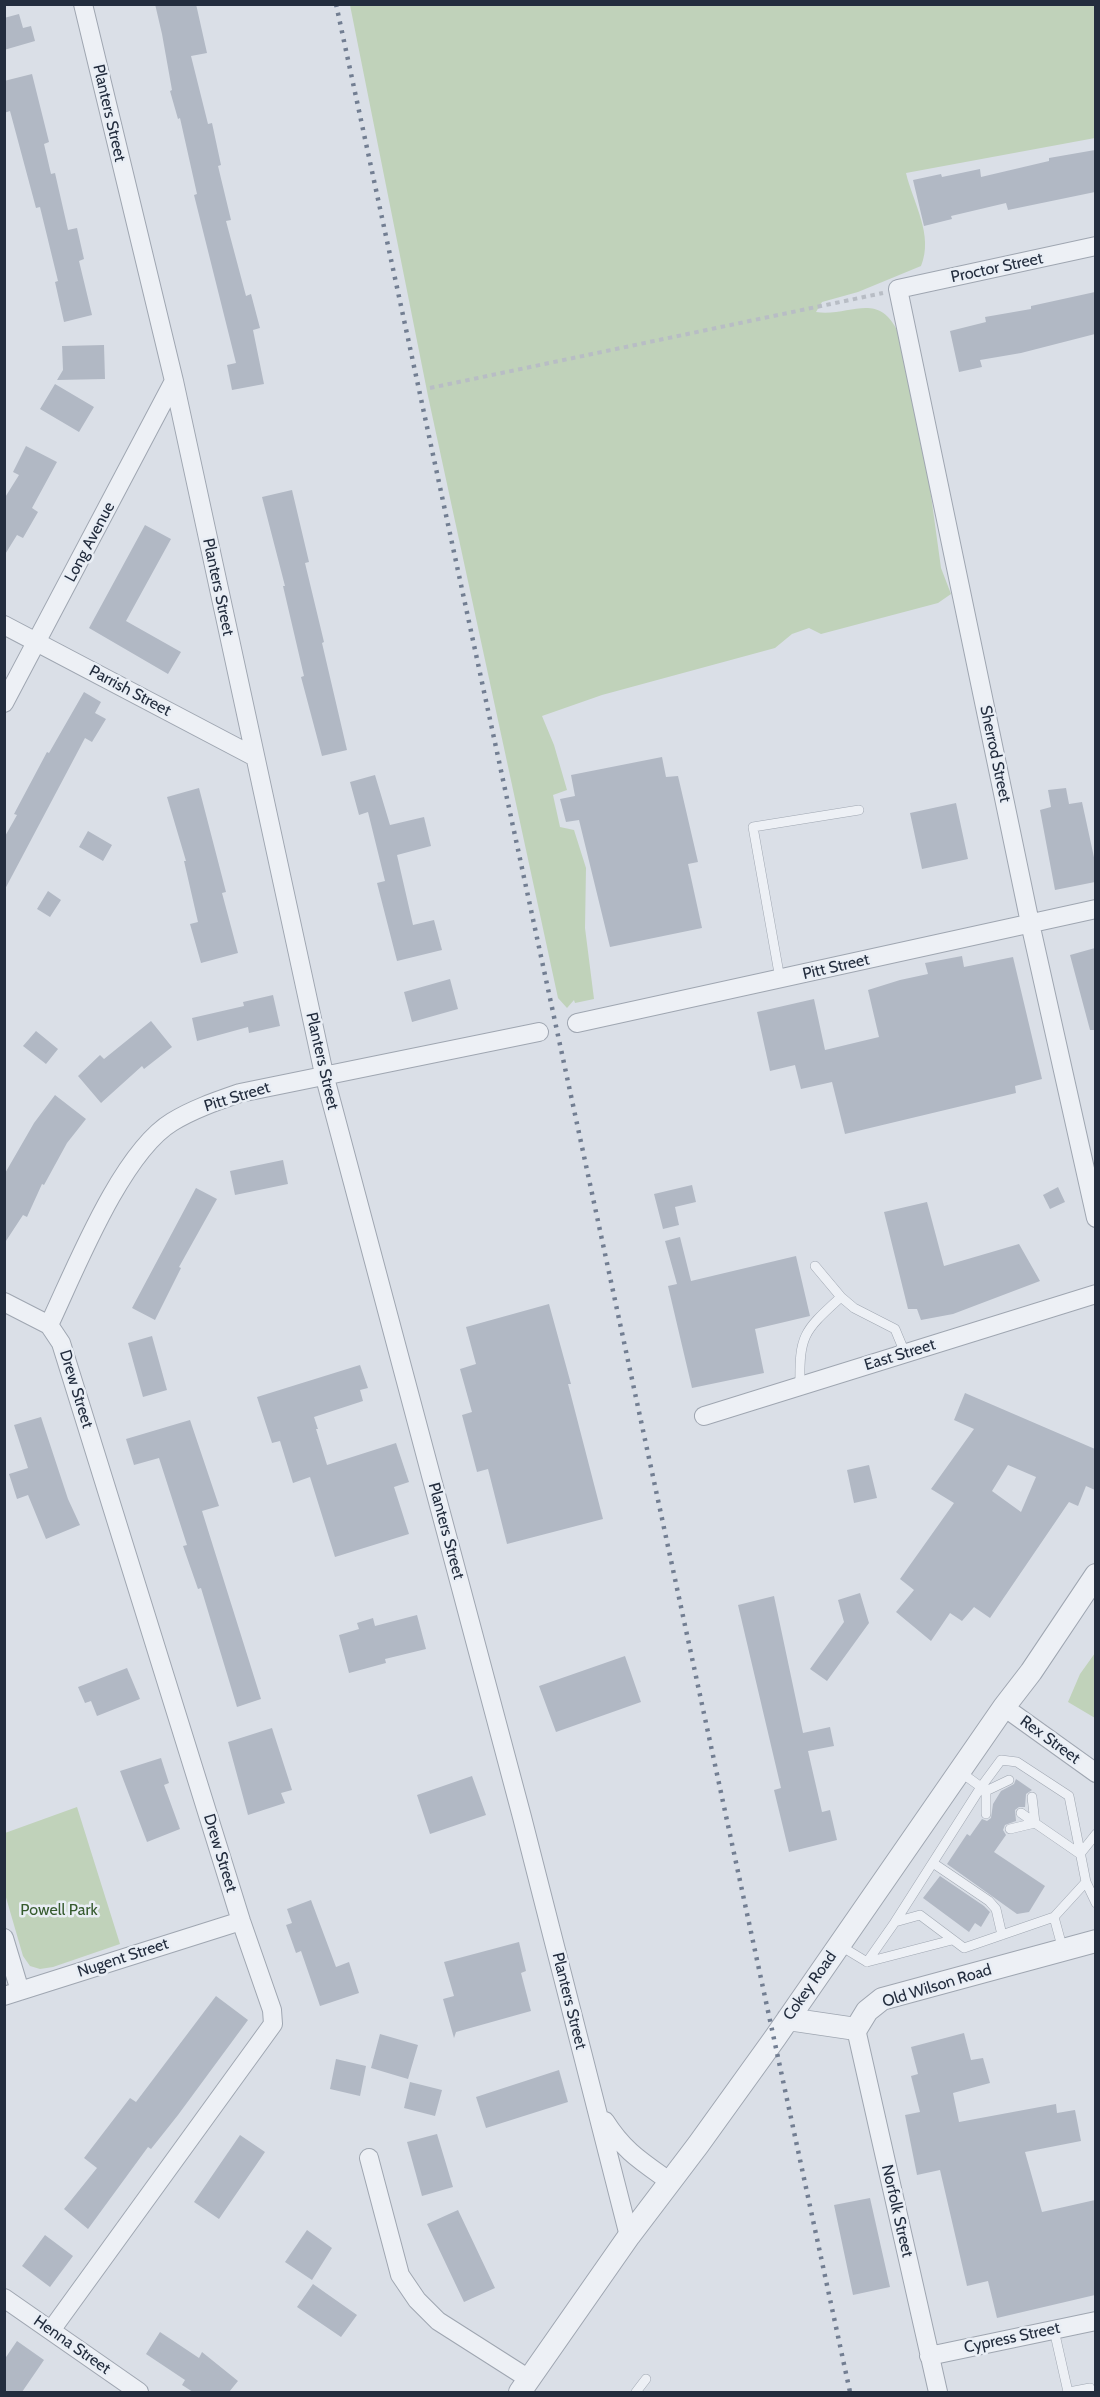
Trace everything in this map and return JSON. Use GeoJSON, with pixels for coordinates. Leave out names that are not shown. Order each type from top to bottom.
{"type":"FeatureCollection","features":[{"type":"Feature","properties":{"kind":"street","name":"Planters Street"},"geometry":{"type":"LineString","coordinates":[[83,4],[174,381],[324,1074],[516,1794],[629,2236]]}},
{"type":"Feature","properties":{"kind":"street","name":"Proctor Street"},"geometry":{"type":"LineString","coordinates":[[898,290],[1095,246]]}},
{"type":"Feature","properties":{"kind":"street","name":"Sherrod Street"},"geometry":{"type":"LineString","coordinates":[[898,290],[1030,923],[1095,1218]]}},
{"type":"Feature","properties":{"kind":"street","name":"Long Avenue"},"geometry":{"type":"LineString","coordinates":[[4,703],[174,381]]}},
{"type":"Feature","properties":{"kind":"street","name":"Parrish Street"},"geometry":{"type":"LineString","coordinates":[[4,625],[255,758]]}},
{"type":"Feature","properties":{"kind":"street","name":"Pitt Street"},"geometry":{"type":"LineString","coordinates":[[577,1023],[1095,909]]}},
{"type":"Feature","properties":{"kind":"street","name":"Pitt Street"},"geometry":{"type":"LineString","coordinates":[[49,1325],[101,1214],[142,1149],[171,1122],[240,1093],[324,1074],[539,1032]]}},
{"type":"Feature","properties":{"kind":"street","name":"East Street"},"geometry":{"type":"LineString","coordinates":[[704,1416],[1095,1294]]}},
{"type":"Feature","properties":{"kind":"street"},"geometry":{"type":"LineString","coordinates":[[4,1302],[49,1325]]}},
{"type":"Feature","properties":{"kind":"street","name":"Drew Street"},"geometry":{"type":"LineString","coordinates":[[49,1325],[62,1343],[241,1921],[272,2010],[273,2024],[52,2330]]}},
{"type":"Feature","properties":{"kind":"street","name":"Cokey Road"},"geometry":{"type":"LineString","coordinates":[[524,2386],[629,2236],[788,2019],[959,1771],[1031,1672],[1095,1575]]}},
{"type":"Feature","properties":{"kind":"street","name":"Rex Street"},"geometry":{"type":"LineString","coordinates":[[1004,1707],[1095,1773]]}},
{"type":"Feature","properties":{"kind":"street","name":"Nugent Street"},"geometry":{"type":"LineString","coordinates":[[12,1994],[241,1921]]}},
{"type":"Feature","properties":{"kind":"street"},"geometry":{"type":"LineString","coordinates":[[4,1938],[12,1994]]}},
{"type":"Feature","properties":{"kind":"street","name":"Old Wilson Road"},"geometry":{"type":"LineString","coordinates":[[856,2029],[867,2011],[882,1999],[1095,1941]]}},
{"type":"Feature","properties":{"kind":"street"},"geometry":{"type":"LineString","coordinates":[[788,2019],[856,2029]]}},
{"type":"Feature","properties":{"kind":"street","name":"Norfolk Street"},"geometry":{"type":"LineString","coordinates":[[856,2029],[938,2392]]}},
{"type":"Feature","properties":{"kind":"street","name":"Planters Street"},"geometry":{"type":"LineString","coordinates":[[597,2110],[622,2146],[635,2158],[669,2181]]}},
{"type":"Feature","properties":{"kind":"street"},"geometry":{"type":"LineString","coordinates":[[369,2158],[400,2275],[417,2300],[438,2321],[524,2386]]}},
{"type":"Feature","properties":{"kind":"street","name":"Henna Street"},"geometry":{"type":"LineString","coordinates":[[4,2298],[139,2392]]}},
{"type":"Feature","properties":{"kind":"street","name":"Cypress Street"},"geometry":{"type":"LineString","coordinates":[[929,2355],[1095,2321]]}},
{"type":"Feature","properties":{"kind":"lane"},"geometry":{"type":"LineString","coordinates":[[780,979],[753,827],[859,810]]}},
{"type":"Feature","properties":{"kind":"lane"},"geometry":{"type":"LineString","coordinates":[[815,1266],[841,1297],[854,1308],[895,1329],[905,1353]]}},
{"type":"Feature","properties":{"kind":"lane"},"geometry":{"type":"LineString","coordinates":[[800,1386],[802,1340],[814,1321],[841,1297]]}},
{"type":"Feature","properties":{"kind":"lane"},"geometry":{"type":"LineString","coordinates":[[867,1962],[984,1789],[1001,1760],[1017,1761],[1069,1796],[1086,1882],[1095,1903]]}},
{"type":"Feature","properties":{"kind":"lane"},"geometry":{"type":"LineString","coordinates":[[959,1771],[997,1798]]}},
{"type":"Feature","properties":{"kind":"lane"},"geometry":{"type":"LineString","coordinates":[[984,1789],[1009,1780]]}},
{"type":"Feature","properties":{"kind":"lane"},"geometry":{"type":"LineString","coordinates":[[984,1789],[986,1814]]}},
{"type":"Feature","properties":{"kind":"lane"},"geometry":{"type":"LineString","coordinates":[[1032,1797],[1035,1823]]}},
{"type":"Feature","properties":{"kind":"lane"},"geometry":{"type":"LineString","coordinates":[[1021,1814],[1080,1854]]}},
{"type":"Feature","properties":{"kind":"lane"},"geometry":{"type":"LineString","coordinates":[[1010,1829],[1035,1823]]}},
{"type":"Feature","properties":{"kind":"lane"},"geometry":{"type":"LineString","coordinates":[[1080,1854],[1095,1834]]}},
{"type":"Feature","properties":{"kind":"lane"},"geometry":{"type":"LineString","coordinates":[[933,1863],[989,1900],[996,1909],[1002,1935]]}},
{"type":"Feature","properties":{"kind":"lane"},"geometry":{"type":"LineString","coordinates":[[895,1922],[920,1915],[964,1948],[1054,1917],[1086,1882]]}},
{"type":"Feature","properties":{"kind":"lane"},"geometry":{"type":"LineString","coordinates":[[1054,1917],[1063,1950]]}},
{"type":"Feature","properties":{"kind":"lane"},"geometry":{"type":"LineString","coordinates":[[839,1945],[867,1962],[952,1940]]}},
{"type":"Feature","properties":{"kind":"lane"},"geometry":{"type":"LineString","coordinates":[[1054,2330],[1069,2392],[1090,2388],[1091,2392]]}},
{"type":"Feature","properties":{"kind":"lane"},"geometry":{"type":"LineString","coordinates":[[636,2392],[646,2379]]}},
{"type":"Feature","properties":{"kind":"path"},"geometry":{"type":"LineString","coordinates":[[430,388],[898,290]]}},
{"type":"Feature","properties":{"kind":"green space"},"geometry":{"type":"Polygon","coordinates":[[[350,5],[1095,5],[1095,138],[906,173],[924,231],[925,243],[921,266],[858,292],[822,302],[816,312],[872,309],[882,312],[890,319],[898,332],[929,481],[941,568],[951,594],[938,603],[821,634],[809,628],[792,634],[775,648],[602,695],[542,716],[554,745],[567,790],[553,795],[560,827],[574,830],[586,868],[585,928],[594,999],[575,1003],[574,1000],[567,1008],[558,998],[428,396],[350,5]]]}},
{"type":"Feature","properties":{"kind":"green space"},"geometry":{"type":"Polygon","coordinates":[[[1095,1653],[1095,1718],[1068,1702],[1080,1674],[1095,1653]]]}},
{"type":"Feature","properties":{"kind":"green space","name":"Powell Park"},"geometry":{"type":"Polygon","coordinates":[[[77,1807],[120,1944],[53,1967],[40,1969],[30,1966],[23,1956],[5,1894],[5,1833],[77,1807]]]}},
{"type":"Feature","properties":{"kind":"building"},"geometry":{"type":"Polygon","coordinates":[[[155,4],[196,4],[207,53],[191,56],[208,124],[212,123],[221,165],[218,166],[231,220],[226,221],[246,296],[251,294],[260,328],[253,330],[264,384],[232,390],[227,365],[236,363],[194,195],[197,194],[180,118],[178,119],[170,91],[172,90],[155,4]]]}},
{"type":"Feature","properties":{"kind":"building"},"geometry":{"type":"Polygon","coordinates":[[[19,14],[23,28],[31,26],[35,41],[4,50],[4,18],[19,14]]]}},
{"type":"Feature","properties":{"kind":"building"},"geometry":{"type":"Polygon","coordinates":[[[32,74],[49,142],[44,144],[51,174],[55,173],[68,230],[77,228],[84,259],[79,261],[92,315],[64,322],[55,282],[58,281],[40,207],[36,208],[10,111],[4,113],[4,81],[32,74]]]}},
{"type":"Feature","properties":{"kind":"building"},"geometry":{"type":"Polygon","coordinates":[[[1095,150],[1095,192],[1008,210],[1006,203],[951,216],[952,219],[924,226],[913,180],[980,169],[981,177],[1049,161],[1049,158],[1095,150]]]}},
{"type":"Feature","properties":{"kind":"building"},"geometry":{"type":"Polygon","coordinates":[[[1095,292],[1095,334],[1021,353],[980,360],[982,367],[959,372],[950,331],[986,322],[985,317],[1031,309],[1031,306],[1095,292]]]}},
{"type":"Feature","properties":{"kind":"building"},"geometry":{"type":"Polygon","coordinates":[[[104,345],[105,379],[57,380],[63,370],[62,346],[104,345]]]}},
{"type":"Feature","properties":{"kind":"building"},"geometry":{"type":"Polygon","coordinates":[[[55,384],[94,407],[79,432],[40,409],[55,384]]]}},
{"type":"Feature","properties":{"kind":"building"},"geometry":{"type":"Polygon","coordinates":[[[26,446],[57,462],[32,508],[38,512],[23,538],[17,535],[4,556],[4,499],[19,475],[13,472],[26,446]]]}},
{"type":"Feature","properties":{"kind":"building"},"geometry":{"type":"Polygon","coordinates":[[[292,490],[309,562],[305,563],[347,750],[322,756],[301,677],[304,676],[283,586],[285,586],[262,497],[292,490]]]}},
{"type":"Feature","properties":{"kind":"building"},"geometry":{"type":"Polygon","coordinates":[[[145,525],[171,539],[126,621],[181,652],[168,674],[89,628],[145,525]]]}},
{"type":"Feature","properties":{"kind":"building"},"geometry":{"type":"Polygon","coordinates":[[[84,692],[101,702],[95,713],[106,719],[92,742],[85,738],[4,891],[4,838],[47,752],[49,753],[84,692]]]}},
{"type":"Feature","properties":{"kind":"building"},"geometry":{"type":"Polygon","coordinates":[[[662,757],[666,777],[678,776],[698,862],[688,864],[702,928],[610,947],[579,820],[566,822],[560,799],[575,796],[571,775],[662,757]]]}},
{"type":"Feature","properties":{"kind":"building"},"geometry":{"type":"Polygon","coordinates":[[[375,775],[390,825],[424,817],[431,846],[397,855],[413,925],[434,920],[442,950],[397,961],[377,883],[385,881],[368,812],[359,815],[350,782],[375,775]]]}},
{"type":"Feature","properties":{"kind":"building"},"geometry":{"type":"Polygon","coordinates":[[[199,788],[226,892],[222,893],[238,953],[201,963],[190,924],[198,922],[184,861],[186,861],[167,797],[199,788]]]}},
{"type":"Feature","properties":{"kind":"building"},"geometry":{"type":"Polygon","coordinates":[[[1066,788],[1069,804],[1082,802],[1095,862],[1095,882],[1055,890],[1040,810],[1051,807],[1048,790],[1066,788]]]}},
{"type":"Feature","properties":{"kind":"building"},"geometry":{"type":"Polygon","coordinates":[[[956,803],[968,859],[922,869],[910,813],[956,803]]]}},
{"type":"Feature","properties":{"kind":"building"},"geometry":{"type":"Polygon","coordinates":[[[88,831],[112,845],[103,861],[79,847],[88,831]]]}},
{"type":"Feature","properties":{"kind":"building"},"geometry":{"type":"Polygon","coordinates":[[[48,891],[61,900],[50,917],[37,909],[48,891]]]}},
{"type":"Feature","properties":{"kind":"building"},"geometry":{"type":"Polygon","coordinates":[[[1095,948],[1095,1030],[1090,1030],[1070,955],[1095,948]]]}},
{"type":"Feature","properties":{"kind":"building"},"geometry":{"type":"Polygon","coordinates":[[[962,956],[964,967],[1013,957],[1042,1079],[1015,1086],[1016,1093],[845,1134],[832,1082],[801,1089],[795,1065],[770,1071],[757,1012],[814,999],[825,1050],[879,1037],[868,990],[928,974],[925,963],[962,956]]]}},
{"type":"Feature","properties":{"kind":"building"},"geometry":{"type":"Polygon","coordinates":[[[450,979],[458,1009],[412,1022],[404,992],[450,979]]]}},
{"type":"Feature","properties":{"kind":"building"},"geometry":{"type":"Polygon","coordinates":[[[273,995],[280,1026],[249,1033],[248,1027],[197,1041],[192,1018],[244,1006],[243,1002],[273,995]]]}},
{"type":"Feature","properties":{"kind":"building"},"geometry":{"type":"Polygon","coordinates":[[[151,1021],[172,1047],[144,1069],[142,1066],[101,1103],[78,1076],[100,1055],[104,1059],[151,1021]]]}},
{"type":"Feature","properties":{"kind":"building"},"geometry":{"type":"Polygon","coordinates":[[[36,1031],[58,1049],[46,1064],[23,1046],[36,1031]]]}},
{"type":"Feature","properties":{"kind":"building"},"geometry":{"type":"Polygon","coordinates":[[[55,1095],[86,1119],[67,1143],[44,1185],[42,1184],[27,1217],[23,1215],[4,1244],[4,1175],[34,1123],[55,1095]]]}},
{"type":"Feature","properties":{"kind":"building"},"geometry":{"type":"Polygon","coordinates":[[[283,1160],[288,1184],[235,1195],[230,1171],[283,1160]]]}},
{"type":"Feature","properties":{"kind":"building"},"geometry":{"type":"Polygon","coordinates":[[[692,1185],[696,1202],[675,1207],[679,1225],[663,1229],[654,1194],[692,1185]]]}},
{"type":"Feature","properties":{"kind":"building"},"geometry":{"type":"Polygon","coordinates":[[[1058,1187],[1065,1202],[1050,1209],[1043,1195],[1058,1187]]]}},
{"type":"Feature","properties":{"kind":"building"},"geometry":{"type":"Polygon","coordinates":[[[196,1188],[217,1199],[179,1267],[181,1268],[155,1320],[132,1308],[196,1188]]]}},
{"type":"Feature","properties":{"kind":"building"},"geometry":{"type":"Polygon","coordinates":[[[927,1202],[944,1266],[1019,1244],[1040,1281],[953,1314],[921,1320],[917,1309],[908,1309],[884,1212],[927,1202]]]}},
{"type":"Feature","properties":{"kind":"building"},"geometry":{"type":"Polygon","coordinates":[[[680,1237],[691,1281],[796,1256],[810,1316],[755,1329],[764,1373],[692,1388],[668,1286],[677,1284],[665,1241],[680,1237]]]}},
{"type":"Feature","properties":{"kind":"building"},"geometry":{"type":"Polygon","coordinates":[[[549,1304],[571,1384],[568,1384],[603,1519],[507,1544],[488,1469],[477,1472],[462,1415],[472,1412],[460,1369],[476,1364],[466,1327],[549,1304]]]}},
{"type":"Feature","properties":{"kind":"building"},"geometry":{"type":"Polygon","coordinates":[[[152,1336],[167,1390],[143,1397],[128,1343],[152,1336]]]}},
{"type":"Feature","properties":{"kind":"building"},"geometry":{"type":"Polygon","coordinates":[[[360,1365],[368,1388],[360,1390],[363,1401],[314,1417],[318,1429],[316,1429],[327,1465],[396,1443],[409,1482],[394,1487],[409,1534],[335,1557],[310,1477],[293,1483],[280,1441],[272,1443],[257,1397],[360,1365]]]}},
{"type":"Feature","properties":{"kind":"building"},"geometry":{"type":"Polygon","coordinates":[[[965,1393],[1095,1449],[1095,1490],[1086,1486],[1078,1506],[1069,1502],[990,1618],[974,1607],[962,1621],[950,1613],[931,1641],[896,1612],[914,1590],[900,1579],[954,1503],[931,1489],[974,1429],[954,1420],[965,1393]],[[1008,1465],[992,1491],[1021,1512],[1036,1477],[1008,1465]]]}},
{"type":"Feature","properties":{"kind":"building"},"geometry":{"type":"Polygon","coordinates":[[[41,1417],[68,1499],[80,1525],[46,1539],[28,1495],[17,1499],[9,1474],[28,1468],[14,1425],[41,1417]]]}},
{"type":"Feature","properties":{"kind":"building"},"geometry":{"type":"Polygon","coordinates":[[[190,1420],[219,1506],[202,1511],[261,1699],[237,1707],[201,1588],[198,1589],[183,1546],[187,1545],[159,1458],[134,1465],[126,1439],[190,1420]]]}},
{"type":"Feature","properties":{"kind":"building"},"geometry":{"type":"Polygon","coordinates":[[[869,1465],[877,1498],[854,1503],[847,1470],[869,1465]]]}},
{"type":"Feature","properties":{"kind":"building"},"geometry":{"type":"Polygon","coordinates":[[[860,1593],[869,1623],[827,1681],[810,1669],[844,1622],[838,1600],[860,1593]]]}},
{"type":"Feature","properties":{"kind":"building"},"geometry":{"type":"Polygon","coordinates":[[[774,1596],[803,1733],[830,1727],[834,1746],[808,1751],[822,1812],[830,1810],[837,1840],[789,1852],[774,1790],[781,1788],[738,1605],[774,1596]]]}},
{"type":"Feature","properties":{"kind":"building"},"geometry":{"type":"Polygon","coordinates":[[[417,1615],[426,1649],[385,1659],[386,1663],[349,1673],[339,1635],[359,1629],[357,1623],[373,1618],[375,1626],[417,1615]]]}},
{"type":"Feature","properties":{"kind":"building"},"geometry":{"type":"Polygon","coordinates":[[[625,1656],[641,1702],[556,1732],[539,1686],[625,1656]]]}},
{"type":"Feature","properties":{"kind":"building"},"geometry":{"type":"Polygon","coordinates":[[[127,1668],[140,1699],[97,1716],[91,1701],[85,1703],[78,1687],[127,1668]]]}},
{"type":"Feature","properties":{"kind":"building"},"geometry":{"type":"Polygon","coordinates":[[[272,1728],[292,1790],[281,1793],[285,1803],[248,1815],[228,1742],[272,1728]]]}},
{"type":"Feature","properties":{"kind":"building"},"geometry":{"type":"Polygon","coordinates":[[[161,1758],[169,1783],[164,1785],[180,1829],[147,1842],[120,1771],[161,1758]]]}},
{"type":"Feature","properties":{"kind":"building"},"geometry":{"type":"Polygon","coordinates":[[[472,1776],[486,1815],[430,1834],[417,1795],[472,1776]]]}},
{"type":"Feature","properties":{"kind":"building"},"geometry":{"type":"Polygon","coordinates":[[[1016,1779],[1032,1790],[1026,1794],[1025,1807],[1015,1810],[1016,1821],[1005,1825],[1003,1830],[1006,1835],[994,1852],[1045,1886],[1029,1912],[1017,1914],[947,1864],[967,1834],[970,1836],[982,1819],[987,1821],[991,1818],[993,1804],[1001,1791],[1014,1784],[1016,1779]]]}},
{"type":"Feature","properties":{"kind":"building"},"geometry":{"type":"Polygon","coordinates":[[[940,1876],[990,1912],[981,1927],[975,1923],[969,1932],[923,1898],[940,1876]]]}},
{"type":"Feature","properties":{"kind":"building"},"geometry":{"type":"Polygon","coordinates":[[[311,1900],[336,1967],[349,1962],[359,1993],[320,2006],[301,1951],[296,1953],[286,1925],[292,1923],[287,1909],[311,1900]]]}},
{"type":"Feature","properties":{"kind":"building"},"geometry":{"type":"Polygon","coordinates":[[[519,1942],[526,1971],[521,1973],[531,2011],[456,2032],[454,2038],[443,1999],[454,1996],[444,1962],[519,1942]]]}},
{"type":"Feature","properties":{"kind":"building"},"geometry":{"type":"Polygon","coordinates":[[[216,1996],[248,2020],[178,2115],[151,2149],[148,2147],[88,2229],[64,2209],[97,2168],[84,2158],[130,2098],[136,2102],[216,1996]]]}},
{"type":"Feature","properties":{"kind":"building"},"geometry":{"type":"Polygon","coordinates":[[[964,2033],[971,2060],[983,2058],[990,2083],[953,2093],[959,2122],[1056,2104],[1057,2113],[1075,2110],[1081,2141],[1025,2152],[1042,2212],[1095,2200],[1095,2295],[997,2318],[988,2281],[967,2286],[940,2170],[917,2175],[905,2115],[920,2112],[911,2076],[918,2074],[911,2047],[964,2033]]]}},
{"type":"Feature","properties":{"kind":"building"},"geometry":{"type":"Polygon","coordinates":[[[380,2034],[418,2045],[408,2079],[371,2068],[380,2034]]]}},
{"type":"Feature","properties":{"kind":"building"},"geometry":{"type":"Polygon","coordinates":[[[336,2059],[366,2066],[360,2096],[330,2089],[336,2059]]]}},
{"type":"Feature","properties":{"kind":"building"},"geometry":{"type":"Polygon","coordinates":[[[559,2070],[568,2102],[486,2128],[476,2097],[559,2070]]]}},
{"type":"Feature","properties":{"kind":"building"},"geometry":{"type":"Polygon","coordinates":[[[410,2082],[442,2090],[435,2116],[404,2108],[410,2082]]]}},
{"type":"Feature","properties":{"kind":"building"},"geometry":{"type":"Polygon","coordinates":[[[437,2134],[453,2187],[422,2196],[407,2142],[437,2134]]]}},
{"type":"Feature","properties":{"kind":"building"},"geometry":{"type":"Polygon","coordinates":[[[240,2135],[265,2152],[219,2219],[194,2202],[240,2135]]]}},
{"type":"Feature","properties":{"kind":"building"},"geometry":{"type":"Polygon","coordinates":[[[870,2198],[890,2287],[853,2295],[834,2205],[870,2198]]]}},
{"type":"Feature","properties":{"kind":"building"},"geometry":{"type":"Polygon","coordinates":[[[458,2210],[495,2288],[464,2302],[427,2224],[458,2210]]]}},
{"type":"Feature","properties":{"kind":"building"},"geometry":{"type":"Polygon","coordinates":[[[307,2230],[332,2248],[312,2280],[285,2262],[307,2230]]]}},
{"type":"Feature","properties":{"kind":"building"},"geometry":{"type":"Polygon","coordinates":[[[45,2235],[73,2256],[50,2287],[22,2266],[45,2235]]]}},
{"type":"Feature","properties":{"kind":"building"},"geometry":{"type":"Polygon","coordinates":[[[313,2284],[357,2315],[341,2337],[297,2307],[313,2284]]]}},
{"type":"Feature","properties":{"kind":"building"},"geometry":{"type":"Polygon","coordinates":[[[160,2332],[199,2358],[202,2352],[238,2381],[229,2392],[193,2392],[182,2385],[185,2380],[146,2354],[160,2332]]]}},
{"type":"Feature","properties":{"kind":"building"},"geometry":{"type":"Polygon","coordinates":[[[17,2341],[44,2360],[22,2392],[4,2392],[4,2360],[17,2341]]]}},
{"type":"Feature","properties":{"kind":"railway"},"geometry":{"type":"LineString","coordinates":[[336,4],[850,2392]]}}]}
